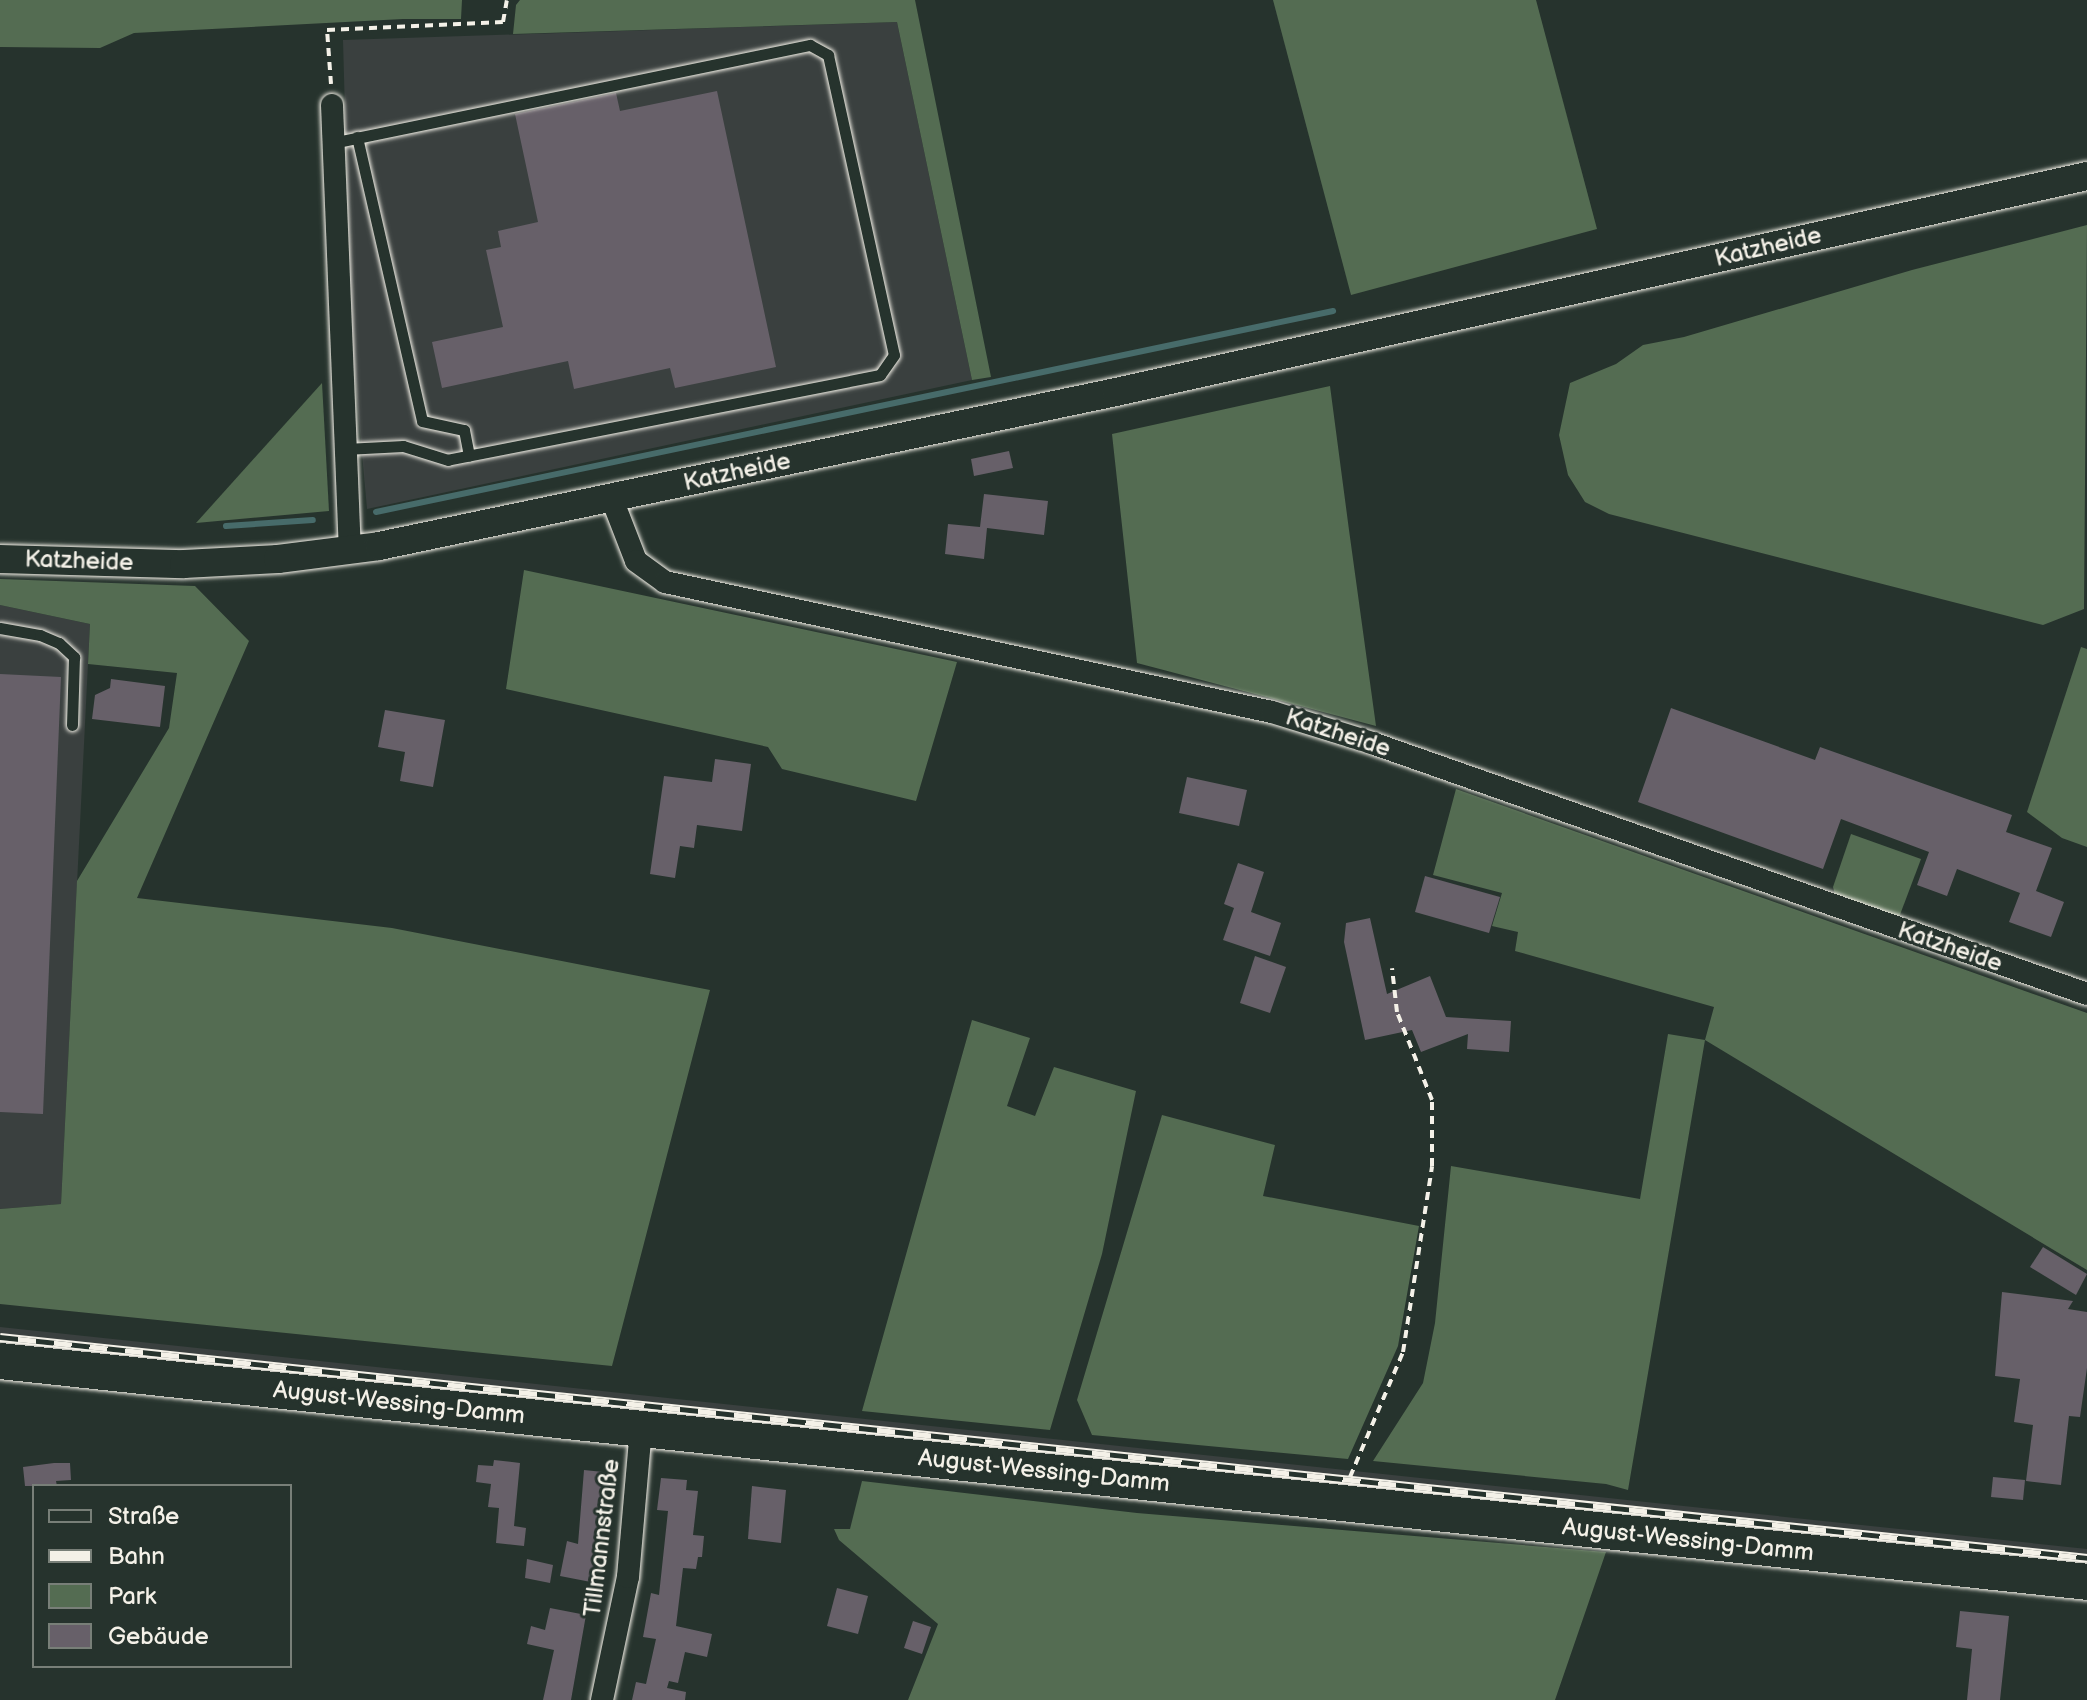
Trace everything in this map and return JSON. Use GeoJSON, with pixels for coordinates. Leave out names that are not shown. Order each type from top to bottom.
{"type":"FeatureCollection","features":[{"type":"Feature","properties":{"kind":"main road","name":"August-Wessing-Damm"},"geometry":{"type":"LineString","coordinates":[[0,1361],[2087,1582]]}},
{"type":"Feature","properties":{"kind":"street"},"geometry":{"type":"LineString","coordinates":[[332,105],[350,550]]}},
{"type":"Feature","properties":{"kind":"street","name":"Katzheide"},"geometry":{"type":"LineString","coordinates":[[0,559],[184,564],[278,559],[350,550],[612,499],[1116,392],[2084,177]]}},
{"type":"Feature","properties":{"kind":"street","name":"Katzheide"},"geometry":{"type":"LineString","coordinates":[[612,499],[636,561],[665,582],[966,643],[1272,712],[1372,743],[2087,994]]}},
{"type":"Feature","properties":{"kind":"street","name":"Tillmannstraße"},"geometry":{"type":"LineString","coordinates":[[602,1700],[628,1577],[641,1429]]}},
{"type":"Feature","properties":{"kind":"lane"},"geometry":{"type":"LineString","coordinates":[[332,143],[810,45],[828,55],[894,355],[880,375],[448,460],[403,446],[344,449]]}},
{"type":"Feature","properties":{"kind":"lane"},"geometry":{"type":"LineString","coordinates":[[357,137],[422,421],[464,430],[469,456]]}},
{"type":"Feature","properties":{"kind":"lane"},"geometry":{"type":"LineString","coordinates":[[0,628],[40,635],[59,643],[74,657],[72,725]]}},
{"type":"Feature","properties":{"kind":"path"},"geometry":{"type":"LineString","coordinates":[[332,105],[327,30],[503,22],[507,0]]}},
{"type":"Feature","properties":{"kind":"path"},"geometry":{"type":"LineString","coordinates":[[1353,1469],[1403,1352],[1432,1166],[1432,1100],[1397,1012],[1392,968]]}},
{"type":"Feature","properties":{"kind":"shaded area"},"geometry":{"type":"Polygon","coordinates":[[[897,22],[972,380],[367,509],[351,330],[343,40],[897,22]]]}},
{"type":"Feature","properties":{"kind":"shaded area"},"geometry":{"type":"Polygon","coordinates":[[[0,605],[90,624],[61,1204],[0,1209],[0,605]]]}},
{"type":"Feature","properties":{"kind":"shaded area"},"geometry":{"type":"Polygon","coordinates":[[[0,1327],[2087,1549],[2087,1563],[0,1344],[0,1327]]]}},
{"type":"Feature","properties":{"kind":"green space"},"geometry":{"type":"Polygon","coordinates":[[[0,0],[462,0],[461,19],[403,19],[134,33],[100,48],[0,47],[0,0]]]}},
{"type":"Feature","properties":{"kind":"green space"},"geometry":{"type":"Polygon","coordinates":[[[520,0],[915,0],[991,377],[972,380],[897,22],[513,34],[516,5],[520,0]]]}},
{"type":"Feature","properties":{"kind":"green space"},"geometry":{"type":"Polygon","coordinates":[[[1273,0],[1536,0],[1597,229],[1351,295],[1273,0]]]}},
{"type":"Feature","properties":{"kind":"green space"},"geometry":{"type":"Polygon","coordinates":[[[2087,225],[2084,609],[2043,625],[1609,514],[1585,502],[1568,475],[1559,435],[1570,383],[1616,364],[1643,345],[1684,337],[1912,270],[2087,225]]]}},
{"type":"Feature","properties":{"kind":"green space"},"geometry":{"type":"Polygon","coordinates":[[[322,383],[329,511],[196,523],[322,383]]]}},
{"type":"Feature","properties":{"kind":"green space"},"geometry":{"type":"Polygon","coordinates":[[[1330,386],[1376,726],[1137,663],[1112,434],[1330,386]]]}},
{"type":"Feature","properties":{"kind":"green space"},"geometry":{"type":"Polygon","coordinates":[[[524,570],[957,662],[916,801],[782,769],[768,747],[506,689],[524,570]]]}},
{"type":"Feature","properties":{"kind":"green space"},"geometry":{"type":"Polygon","coordinates":[[[0,579],[195,586],[249,641],[137,898],[392,928],[710,990],[612,1366],[0,1304],[0,1209],[61,1204],[77,881],[169,728],[177,673],[88,664],[90,624],[0,605],[0,579]]]}},
{"type":"Feature","properties":{"kind":"green space"},"geometry":{"type":"Polygon","coordinates":[[[2081,647],[2087,649],[2087,847],[2062,838],[2027,812],[2081,647]]]}},
{"type":"Feature","properties":{"kind":"green space"},"geometry":{"type":"Polygon","coordinates":[[[1456,789],[2087,1013],[2087,1270],[1705,1040],[1714,1007],[1515,951],[1518,932],[1492,926],[1502,893],[1433,875],[1456,789]]]}},
{"type":"Feature","properties":{"kind":"green space"},"geometry":{"type":"Polygon","coordinates":[[[1851,834],[1921,859],[1898,920],[1836,898],[1833,887],[1851,834]]]}},
{"type":"Feature","properties":{"kind":"green space"},"geometry":{"type":"Polygon","coordinates":[[[972,1020],[1030,1038],[1007,1106],[1035,1116],[1054,1067],[1136,1091],[1102,1254],[1050,1430],[862,1411],[972,1020]]]}},
{"type":"Feature","properties":{"kind":"green space"},"geometry":{"type":"Polygon","coordinates":[[[1668,1034],[1705,1040],[1628,1490],[1606,1484],[1373,1461],[1423,1383],[1435,1323],[1451,1166],[1640,1199],[1668,1034]]]}},
{"type":"Feature","properties":{"kind":"green space"},"geometry":{"type":"Polygon","coordinates":[[[1162,1115],[1275,1145],[1263,1196],[1419,1226],[1398,1346],[1348,1459],[1092,1435],[1077,1400],[1162,1115]]]}},
{"type":"Feature","properties":{"kind":"green space"},"geometry":{"type":"Polygon","coordinates":[[[862,1481],[1137,1513],[1606,1552],[1555,1700],[908,1700],[938,1624],[839,1540],[834,1529],[850,1529],[862,1481]]]}},
{"type":"Feature","properties":{"kind":"building"},"geometry":{"type":"Polygon","coordinates":[[[717,91],[776,367],[675,388],[670,368],[574,389],[568,361],[442,388],[432,342],[503,327],[486,250],[501,247],[498,231],[538,222],[515,114],[616,93],[620,111],[717,91]]]}},
{"type":"Feature","properties":{"kind":"building"},"geometry":{"type":"Polygon","coordinates":[[[1009,451],[1013,468],[974,476],[971,459],[1009,451]]]}},
{"type":"Feature","properties":{"kind":"building"},"geometry":{"type":"Polygon","coordinates":[[[984,494],[1048,501],[1044,535],[987,528],[984,559],[945,554],[948,524],[980,527],[984,494]]]}},
{"type":"Feature","properties":{"kind":"building"},"geometry":{"type":"Polygon","coordinates":[[[0,674],[61,677],[43,1114],[0,1112],[0,674]]]}},
{"type":"Feature","properties":{"kind":"building"},"geometry":{"type":"Polygon","coordinates":[[[111,679],[165,686],[160,727],[92,719],[95,695],[110,688],[111,679]]]}},
{"type":"Feature","properties":{"kind":"building"},"geometry":{"type":"Polygon","coordinates":[[[1671,708],[1815,760],[1820,747],[2012,815],[2006,832],[2052,848],[2036,891],[2064,902],[2051,937],[2009,922],[2020,893],[1957,869],[1947,896],[1917,885],[1929,852],[1841,819],[1823,869],[1638,802],[1671,708]]]}},
{"type":"Feature","properties":{"kind":"building"},"geometry":{"type":"Polygon","coordinates":[[[385,710],[445,720],[433,787],[400,781],[405,752],[378,747],[385,710]]]}},
{"type":"Feature","properties":{"kind":"building"},"geometry":{"type":"Polygon","coordinates":[[[715,759],[751,764],[742,831],[697,825],[694,848],[680,846],[675,878],[650,874],[664,776],[712,782],[715,759]]]}},
{"type":"Feature","properties":{"kind":"building"},"geometry":{"type":"Polygon","coordinates":[[[1187,777],[1247,790],[1239,826],[1179,813],[1187,777]]]}},
{"type":"Feature","properties":{"kind":"building"},"geometry":{"type":"Polygon","coordinates":[[[1238,863],[1264,872],[1251,912],[1281,923],[1270,956],[1223,940],[1234,908],[1224,904],[1238,863]]]}},
{"type":"Feature","properties":{"kind":"building"},"geometry":{"type":"Polygon","coordinates":[[[1425,876],[1500,897],[1489,933],[1415,912],[1425,876]]]}},
{"type":"Feature","properties":{"kind":"building"},"geometry":{"type":"Polygon","coordinates":[[[1370,918],[1387,994],[1430,976],[1446,1017],[1511,1021],[1509,1052],[1467,1049],[1468,1034],[1421,1052],[1412,1030],[1365,1040],[1344,942],[1346,923],[1370,918]]]}},
{"type":"Feature","properties":{"kind":"building"},"geometry":{"type":"Polygon","coordinates":[[[1255,956],[1286,967],[1270,1013],[1240,1003],[1255,956]]]}},
{"type":"Feature","properties":{"kind":"building"},"geometry":{"type":"Polygon","coordinates":[[[2043,1247],[2087,1274],[2076,1295],[2030,1267],[2043,1247]]]}},
{"type":"Feature","properties":{"kind":"building"},"geometry":{"type":"Polygon","coordinates":[[[2002,1292],[2073,1301],[2068,1309],[2087,1312],[2087,1368],[2080,1417],[2069,1416],[2061,1485],[2026,1481],[2033,1425],[2014,1422],[2020,1379],[1995,1376],[2002,1292]]]}},
{"type":"Feature","properties":{"kind":"building"},"geometry":{"type":"Polygon","coordinates":[[[494,1460],[520,1463],[514,1526],[526,1528],[524,1546],[496,1543],[499,1508],[488,1507],[491,1484],[476,1482],[478,1465],[493,1466],[494,1460]]]}},
{"type":"Feature","properties":{"kind":"building"},"geometry":{"type":"Polygon","coordinates":[[[70,1463],[71,1480],[25,1486],[23,1467],[70,1463]]]}},
{"type":"Feature","properties":{"kind":"building"},"geometry":{"type":"Polygon","coordinates":[[[584,1470],[613,1473],[609,1505],[600,1504],[596,1548],[603,1549],[596,1583],[560,1576],[567,1541],[578,1544],[584,1470]]]}},
{"type":"Feature","properties":{"kind":"building"},"geometry":{"type":"Polygon","coordinates":[[[1993,1477],[2025,1480],[2023,1500],[1991,1497],[1993,1477]]]}},
{"type":"Feature","properties":{"kind":"building"},"geometry":{"type":"Polygon","coordinates":[[[661,1478],[687,1480],[686,1490],[698,1491],[693,1535],[704,1536],[702,1557],[698,1557],[696,1569],[683,1568],[676,1626],[712,1634],[707,1657],[685,1652],[678,1683],[669,1681],[667,1688],[686,1692],[685,1700],[632,1700],[636,1682],[646,1684],[656,1639],[643,1637],[651,1593],[659,1595],[668,1511],[657,1510],[661,1478]]]}},
{"type":"Feature","properties":{"kind":"building"},"geometry":{"type":"Polygon","coordinates":[[[752,1486],[786,1490],[781,1543],[748,1539],[752,1486]]]}},
{"type":"Feature","properties":{"kind":"building"},"geometry":{"type":"Polygon","coordinates":[[[527,1559],[553,1565],[550,1583],[525,1578],[527,1559]]]}},
{"type":"Feature","properties":{"kind":"building"},"geometry":{"type":"Polygon","coordinates":[[[837,1588],[868,1596],[858,1634],[827,1626],[837,1588]]]}},
{"type":"Feature","properties":{"kind":"building"},"geometry":{"type":"Polygon","coordinates":[[[550,1608],[586,1615],[571,1700],[543,1700],[554,1650],[527,1644],[531,1626],[545,1630],[550,1608]]]}},
{"type":"Feature","properties":{"kind":"building"},"geometry":{"type":"Polygon","coordinates":[[[1960,1611],[2009,1616],[2000,1700],[1967,1700],[1972,1649],[1956,1647],[1960,1611]]]}},
{"type":"Feature","properties":{"kind":"building"},"geometry":{"type":"Polygon","coordinates":[[[913,1621],[931,1627],[922,1654],[904,1648],[913,1621]]]}},
{"type":"Feature","properties":{"kind":"waterway"},"geometry":{"type":"LineString","coordinates":[[376,512],[1333,311]]}},
{"type":"Feature","properties":{"kind":"waterway"},"geometry":{"type":"LineString","coordinates":[[226,526],[313,520]]}},
{"type":"Feature","properties":{"kind":"railway"},"geometry":{"type":"LineString","coordinates":[[0,1337],[2087,1558]]}}]}
